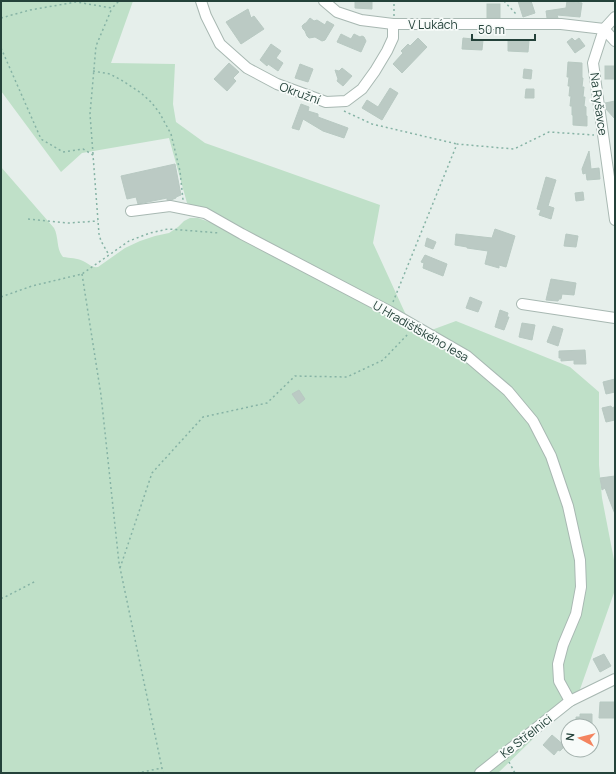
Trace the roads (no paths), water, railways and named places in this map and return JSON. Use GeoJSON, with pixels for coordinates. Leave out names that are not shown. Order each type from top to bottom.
{"type":"FeatureCollection","features":[{"type":"Feature","properties":{"kind":"street","name":"Okružní"},"geometry":{"type":"LineString","coordinates":[[201,1],[206,16],[220,44],[247,68],[277,84],[326,102],[346,101],[362,89],[387,51],[393,38],[393,24]]}},
{"type":"Feature","properties":{"kind":"street","name":"V Lukách"},"geometry":{"type":"LineString","coordinates":[[324,1],[337,12],[361,20],[393,24],[525,23],[561,24],[604,29]]}},
{"type":"Feature","properties":{"kind":"street","name":"Na Ryšavce"},"geometry":{"type":"LineString","coordinates":[[615,16],[604,29],[593,63],[615,220]]}},
{"type":"Feature","properties":{"kind":"street"},"geometry":{"type":"LineString","coordinates":[[604,29],[615,41]]}},
{"type":"Feature","properties":{"kind":"street","name":"U Hradišťského lesa"},"geometry":{"type":"LineString","coordinates":[[131,211],[170,206],[205,213],[389,311],[467,356],[508,391],[533,421],[551,456],[568,506],[580,560],[581,587],[576,614],[563,645],[558,664],[559,681],[570,701]]}},
{"type":"Feature","properties":{"kind":"street"},"geometry":{"type":"LineString","coordinates":[[522,304],[615,318]]}},
{"type":"Feature","properties":{"kind":"street","name":"Ke Střelnici"},"geometry":{"type":"LineString","coordinates":[[480,773],[570,701],[615,679]]}}]}
